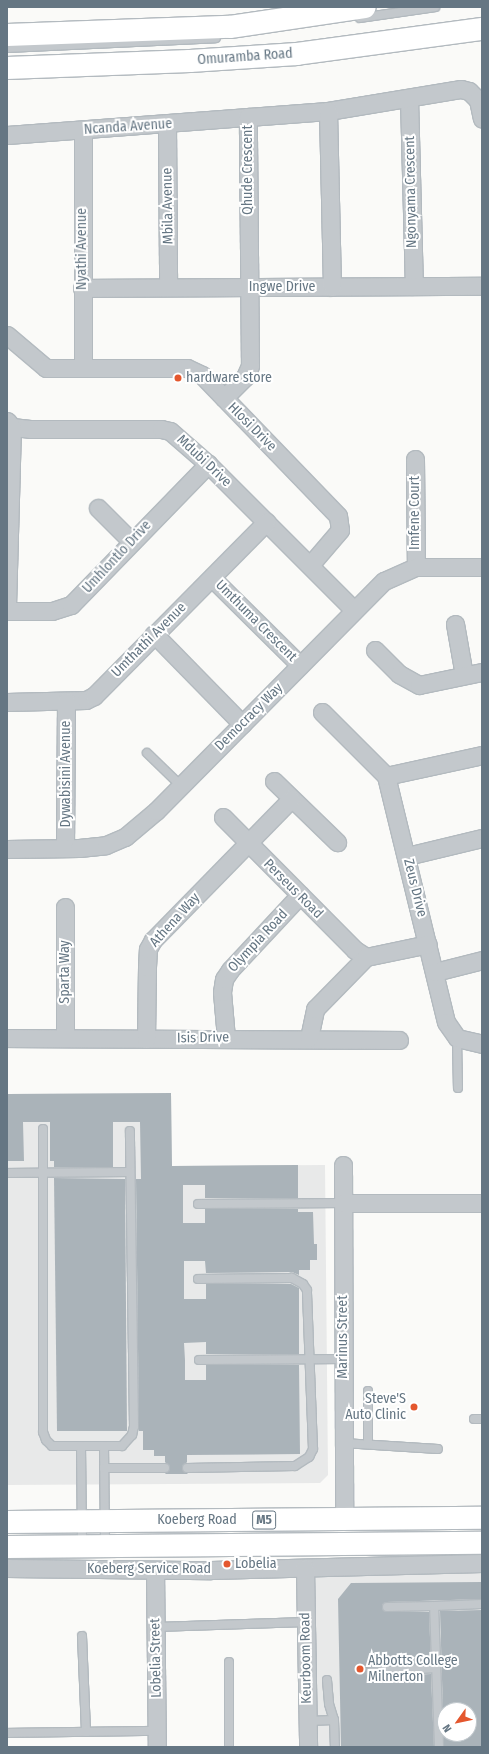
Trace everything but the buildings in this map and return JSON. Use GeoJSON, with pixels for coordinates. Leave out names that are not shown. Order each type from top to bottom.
{"type":"FeatureCollection","features":[{"type":"Feature","properties":{"kind":"main road"},"geometry":{"type":"LineString","coordinates":[[7,35],[230,27],[357,13]]}},
{"type":"Feature","properties":{"kind":"main road","name":"Omuramba Road"},"geometry":{"type":"LineString","coordinates":[[7,68],[190,61],[297,54],[476,25]]}},
{"type":"Feature","properties":{"kind":"main road","name":"Koeberg Road"},"geometry":{"type":"LineString","coordinates":[[7,1522],[482,1518]]}},
{"type":"Feature","properties":{"kind":"main road","name":"Koeberg Road"},"geometry":{"type":"LineString","coordinates":[[7,1547],[482,1544]]}},
{"type":"Feature","properties":{"kind":"street"},"geometry":{"type":"LineString","coordinates":[[332,287],[328,111],[461,89],[469,91],[478,100],[482,119]]}},
{"type":"Feature","properties":{"kind":"street","name":"Ngonyama Crescent"},"geometry":{"type":"LineString","coordinates":[[409,98],[414,286]]}},
{"type":"Feature","properties":{"kind":"street","name":"Qhude Crescent"},"geometry":{"type":"LineString","coordinates":[[224,398],[245,377],[250,366],[248,117],[328,111]]}},
{"type":"Feature","properties":{"kind":"street","name":"Ncanda Avenue"},"geometry":{"type":"LineString","coordinates":[[7,134],[167,125],[248,117]]}},
{"type":"Feature","properties":{"kind":"street","name":"Mbila Avenue"},"geometry":{"type":"LineString","coordinates":[[167,125],[168,287]]}},
{"type":"Feature","properties":{"kind":"street","name":"Nyathi Avenue"},"geometry":{"type":"LineString","coordinates":[[83,130],[83,368]]}},
{"type":"Feature","properties":{"kind":"street","name":"Ingwe Drive"},"geometry":{"type":"LineString","coordinates":[[82,288],[482,286]]}},
{"type":"Feature","properties":{"kind":"street","name":"Hlosi Drive"},"geometry":{"type":"LineString","coordinates":[[7,335],[46,368],[187,368],[202,376],[338,516],[340,530],[310,565]]}},
{"type":"Feature","properties":{"kind":"street"},"geometry":{"type":"LineString","coordinates":[[7,606],[10,424]]}},
{"type":"Feature","properties":{"kind":"street","name":"Mdubi Drive"},"geometry":{"type":"LineString","coordinates":[[10,424],[161,429],[178,436],[354,610]]}},
{"type":"Feature","properties":{"kind":"street","name":"Imfene Court"},"geometry":{"type":"LineString","coordinates":[[415,459],[416,567]]}},
{"type":"Feature","properties":{"kind":"street","name":"Umhlontlo Drive"},"geometry":{"type":"LineString","coordinates":[[7,611],[52,611],[71,605],[131,541],[208,464]]}},
{"type":"Feature","properties":{"kind":"street"},"geometry":{"type":"LineString","coordinates":[[98,508],[131,541]]}},
{"type":"Feature","properties":{"kind":"street","name":"Umthathi Avenue"},"geometry":{"type":"LineString","coordinates":[[7,702],[86,700],[94,696],[266,522]]}},
{"type":"Feature","properties":{"kind":"street","name":"Democracy Way"},"geometry":{"type":"LineString","coordinates":[[7,849],[66,848],[106,845],[125,837],[156,811],[384,581],[416,567],[482,568]]}},
{"type":"Feature","properties":{"kind":"street","name":"Umthuma Crescent"},"geometry":{"type":"LineString","coordinates":[[212,578],[300,665]]}},
{"type":"Feature","properties":{"kind":"street"},"geometry":{"type":"LineString","coordinates":[[455,624],[464,675]]}},
{"type":"Feature","properties":{"kind":"street"},"geometry":{"type":"LineString","coordinates":[[154,634],[242,724]]}},
{"type":"Feature","properties":{"kind":"street"},"geometry":{"type":"LineString","coordinates":[[375,650],[399,674],[419,685],[482,672]]}},
{"type":"Feature","properties":{"kind":"street","name":"Dywabisini Avenue"},"geometry":{"type":"LineString","coordinates":[[66,701],[66,848]]}},
{"type":"Feature","properties":{"kind":"street"},"geometry":{"type":"LineString","coordinates":[[322,712],[386,776],[482,755]]}},
{"type":"Feature","properties":{"kind":"street","name":"Zeus Drive"},"geometry":{"type":"LineString","coordinates":[[386,776],[407,856],[446,1022],[457,1038]]}},
{"type":"Feature","properties":{"kind":"street"},"geometry":{"type":"LineString","coordinates":[[274,781],[337,842]]}},
{"type":"Feature","properties":{"kind":"street","name":"Athena Way"},"geometry":{"type":"LineString","coordinates":[[146,1039],[148,949],[153,940],[291,799]]}},
{"type":"Feature","properties":{"kind":"street","name":"Perseus Road"},"geometry":{"type":"LineString","coordinates":[[223,818],[300,895],[366,957]]}},
{"type":"Feature","properties":{"kind":"street"},"geometry":{"type":"LineString","coordinates":[[407,856],[482,838]]}},
{"type":"Feature","properties":{"kind":"street","name":"Olympia Road"},"geometry":{"type":"LineString","coordinates":[[226,1038],[222,992],[224,979],[230,970],[300,895]]}},
{"type":"Feature","properties":{"kind":"street","name":"Sparta Way"},"geometry":{"type":"LineString","coordinates":[[65,907],[65,1038]]}},
{"type":"Feature","properties":{"kind":"street"},"geometry":{"type":"LineString","coordinates":[[310,1038],[315,1009],[366,957],[428,944]]}},
{"type":"Feature","properties":{"kind":"street"},"geometry":{"type":"LineString","coordinates":[[435,972],[482,960]]}},
{"type":"Feature","properties":{"kind":"street","name":"Isis Drive"},"geometry":{"type":"LineString","coordinates":[[7,1038],[310,1038],[400,1040]]}},
{"type":"Feature","properties":{"kind":"street"},"geometry":{"type":"LineString","coordinates":[[457,1038],[482,1044]]}},
{"type":"Feature","properties":{"kind":"street","name":"Marinus Street"},"geometry":{"type":"LineString","coordinates":[[343,1165],[344,1519]]}},
{"type":"Feature","properties":{"kind":"street"},"geometry":{"type":"LineString","coordinates":[[343,1203],[482,1202]]}},
{"type":"Feature","properties":{"kind":"street","name":"Koeberg Service Road"},"geometry":{"type":"LineString","coordinates":[[7,1568],[155,1570],[305,1568],[482,1563]]}},
{"type":"Feature","properties":{"kind":"street","name":"Keurboom Road"},"geometry":{"type":"LineString","coordinates":[[305,1568],[308,1747]]}},
{"type":"Feature","properties":{"kind":"street","name":"Lobelia Street"},"geometry":{"type":"LineString","coordinates":[[155,1570],[157,1739]]}},
{"type":"Feature","properties":{"kind":"lane"},"geometry":{"type":"LineString","coordinates":[[357,13],[435,7]]}},
{"type":"Feature","properties":{"kind":"lane"},"geometry":{"type":"LineString","coordinates":[[7,60],[304,45],[476,25]]}},
{"type":"Feature","properties":{"kind":"lane"},"geometry":{"type":"LineString","coordinates":[[7,48],[197,40],[279,29]]}},
{"type":"Feature","properties":{"kind":"lane"},"geometry":{"type":"LineString","coordinates":[[147,753],[181,786]]}},
{"type":"Feature","properties":{"kind":"lane"},"geometry":{"type":"LineString","coordinates":[[457,1038],[458,1088]]}},
{"type":"Feature","properties":{"kind":"lane"},"geometry":{"type":"LineString","coordinates":[[43,1129],[43,1432],[46,1440],[52,1446],[122,1446],[132,1435],[134,1426],[130,1131]]}},
{"type":"Feature","properties":{"kind":"lane"},"geometry":{"type":"LineString","coordinates":[[7,1173],[130,1172]]}},
{"type":"Feature","properties":{"kind":"lane"},"geometry":{"type":"LineString","coordinates":[[198,1204],[343,1203]]}},
{"type":"Feature","properties":{"kind":"lane"},"geometry":{"type":"LineString","coordinates":[[188,1468],[295,1466],[309,1457],[313,1449],[308,1360],[307,1290],[303,1284],[292,1278],[198,1280]]}},
{"type":"Feature","properties":{"kind":"lane"},"geometry":{"type":"LineString","coordinates":[[199,1360],[343,1359]]}},
{"type":"Feature","properties":{"kind":"lane"},"geometry":{"type":"LineString","coordinates":[[368,1391],[368,1443]]}},
{"type":"Feature","properties":{"kind":"lane"},"geometry":{"type":"LineString","coordinates":[[344,1442],[438,1449]]}},
{"type":"Feature","properties":{"kind":"lane"},"geometry":{"type":"LineString","coordinates":[[81,1446],[82,1546]]}},
{"type":"Feature","properties":{"kind":"lane"},"geometry":{"type":"LineString","coordinates":[[104,1446],[105,1546]]}},
{"type":"Feature","properties":{"kind":"lane"},"geometry":{"type":"LineString","coordinates":[[104,1468],[165,1468]]}},
{"type":"Feature","properties":{"kind":"lane"},"geometry":{"type":"LineString","coordinates":[[387,1607],[482,1604]]}},
{"type":"Feature","properties":{"kind":"lane"},"geometry":{"type":"LineString","coordinates":[[434,1606],[439,1747]]}},
{"type":"Feature","properties":{"kind":"lane"},"geometry":{"type":"LineString","coordinates":[[156,1627],[306,1622]]}},
{"type":"Feature","properties":{"kind":"lane"},"geometry":{"type":"LineString","coordinates":[[82,1636],[86,1732]]}},
{"type":"Feature","properties":{"kind":"lane"},"geometry":{"type":"LineString","coordinates":[[229,1747],[230,1662]]}},
{"type":"Feature","properties":{"kind":"lane"},"geometry":{"type":"LineString","coordinates":[[371,1672],[436,1668]]}},
{"type":"Feature","properties":{"kind":"lane"},"geometry":{"type":"LineString","coordinates":[[327,1680],[329,1704],[334,1720],[335,1747]]}},
{"type":"Feature","properties":{"kind":"lane"},"geometry":{"type":"LineString","coordinates":[[307,1721],[334,1720]]}},
{"type":"Feature","properties":{"kind":"lane"},"geometry":{"type":"LineString","coordinates":[[7,1733],[86,1732],[157,1739]]}},
{"type":"Feature","properties":{"kind":"shaded area"},"geometry":{"type":"Polygon","coordinates":[[[171,1093],[172,1166],[325,1165],[328,1475],[320,1483],[7,1485],[7,1094],[171,1093]]]}},
{"type":"Feature","properties":{"kind":"shaded area"},"geometry":{"type":"Polygon","coordinates":[[[482,1563],[482,1747],[308,1747],[305,1568],[482,1563]]]}},
{"type":"Feature","properties":{"kind":"place","name":"hardware store"},"geometry":{"type":"Point","coordinates":[178,378]}},
{"type":"Feature","properties":{"kind":"place","name":"Steve'S Auto Clinic"},"geometry":{"type":"Point","coordinates":[414,1407]}},
{"type":"Feature","properties":{"kind":"place","name":"Lobelia"},"geometry":{"type":"Point","coordinates":[227,1564]}},
{"type":"Feature","properties":{"kind":"place","name":"Abbotts College Milnerton"},"geometry":{"type":"Point","coordinates":[360,1669]}}]}
